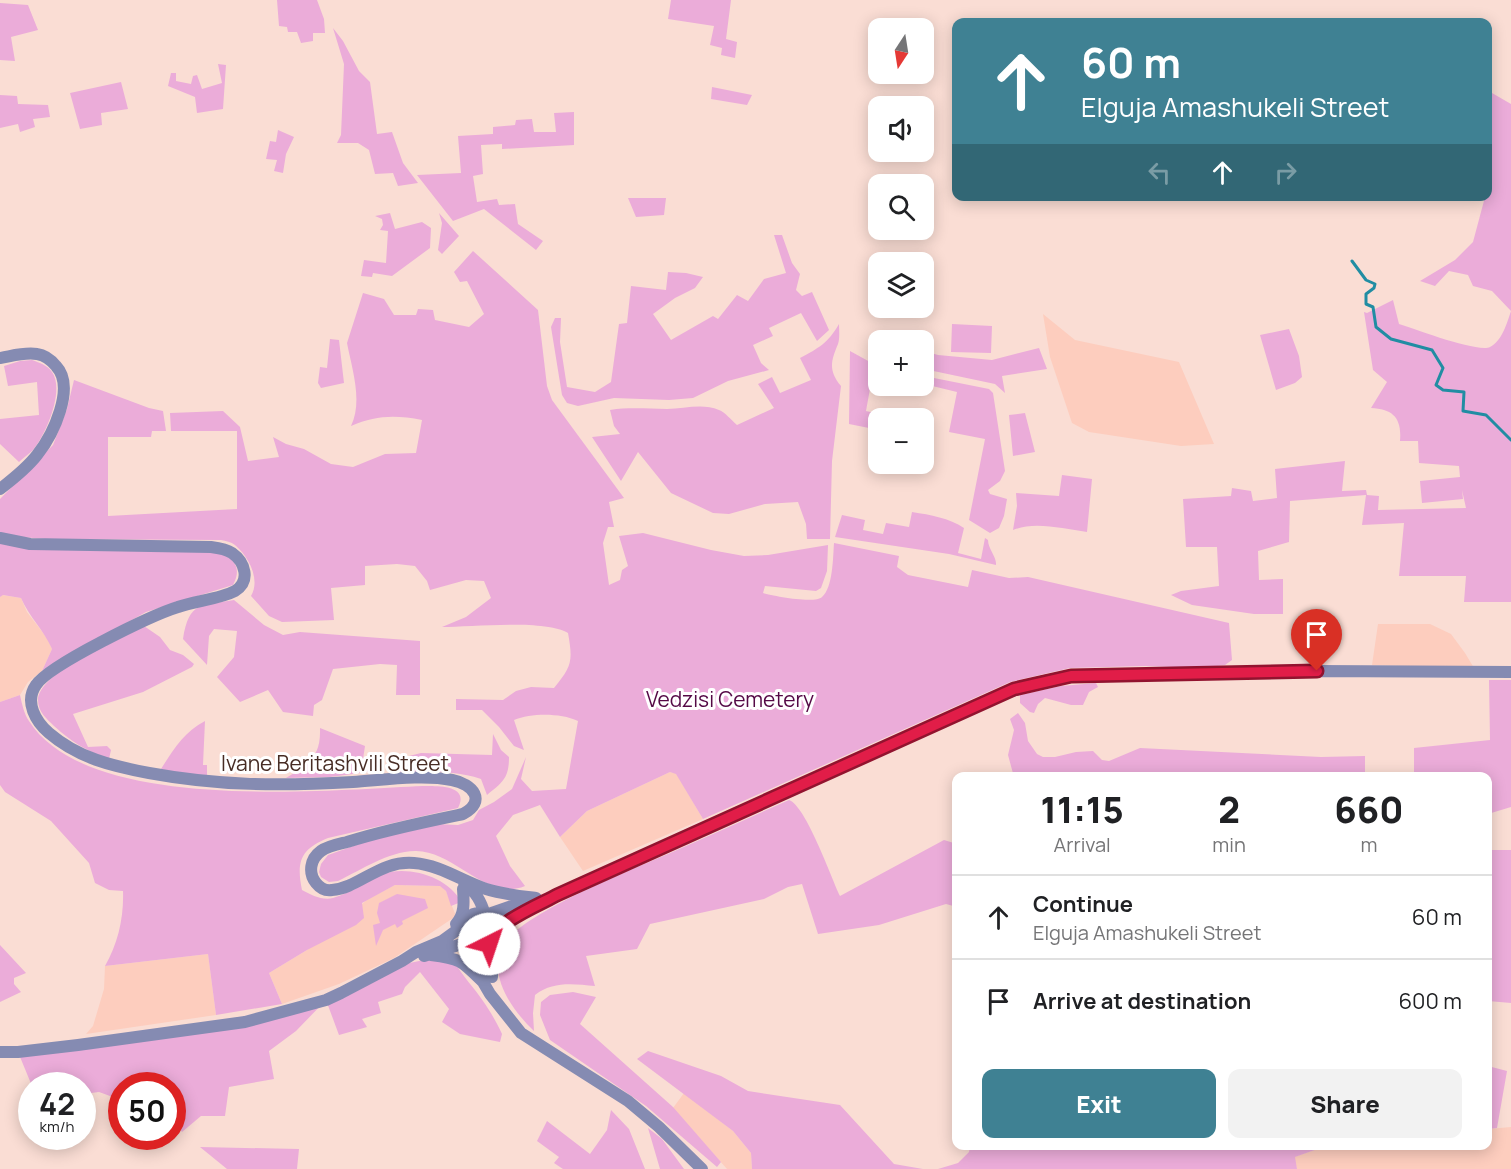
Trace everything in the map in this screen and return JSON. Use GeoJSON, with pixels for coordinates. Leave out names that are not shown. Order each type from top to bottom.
{"type":"FeatureCollection","features":[{"type":"Feature","properties":{"kind":"main road"},"geometry":{"type":"LineString","coordinates":[[0,358],[21,354],[37,354],[46,357],[62,372],[64,382],[64,395],[58,413],[52,430],[41,449],[24,469],[0,489]]}},
{"type":"Feature","properties":{"kind":"main road","name":"Ivane Beritashvili Street"},"geometry":{"type":"LineString","coordinates":[[0,538],[30,544],[211,547],[222,548],[232,553],[242,563],[245,573],[243,582],[236,591],[176,607],[144,621],[67,661],[44,676],[36,685],[31,701],[32,709],[40,724],[67,746],[86,757],[128,769],[206,783],[309,784],[426,778],[459,781],[470,787],[476,794],[471,810],[463,814],[373,834],[329,847],[321,851],[311,867],[311,875],[320,888],[332,890],[346,886],[377,870],[397,864],[421,864],[445,872]]}},
{"type":"Feature","properties":{"kind":"main road"},"geometry":{"type":"LineString","coordinates":[[429,950],[474,914],[486,915],[557,895],[1000,695],[1044,681],[1071,676],[1317,671],[1511,672]]}},
{"type":"Feature","properties":{"kind":"main road"},"geometry":{"type":"LineString","coordinates":[[445,872],[463,889],[469,904],[465,934],[472,941],[501,1008],[521,1033],[628,1101],[659,1127],[702,1169]]}},
{"type":"Feature","properties":{"kind":"main road"},"geometry":{"type":"LineString","coordinates":[[445,872],[462,877],[486,889],[541,900]]}},
{"type":"Feature","properties":{"kind":"main road"},"geometry":{"type":"LineString","coordinates":[[445,872],[474,890],[486,915],[493,923],[488,980]]}},
{"type":"Feature","properties":{"kind":"main road"},"geometry":{"type":"LineString","coordinates":[[429,950],[461,917],[464,908],[463,889]]}},
{"type":"Feature","properties":{"kind":"main road"},"geometry":{"type":"LineString","coordinates":[[0,1052],[78,1045],[245,1022],[326,1000],[402,961],[429,950],[472,941],[481,943],[541,900]]}},
{"type":"Feature","properties":{"kind":"main road"},"geometry":{"type":"LineString","coordinates":[[488,980],[498,940],[514,922],[541,900]]}},
{"type":"Feature","properties":{"kind":"main road"},"geometry":{"type":"LineString","coordinates":[[429,950],[464,963],[488,980]]}},
{"type":"Feature","properties":{"kind":"shaded area"},"geometry":{"type":"Polygon","coordinates":[[[1043,314],[1075,340],[1179,362],[1214,444],[1181,446],[1089,432],[1072,423],[1050,357],[1043,314]]]}},
{"type":"Feature","properties":{"kind":"shaded area"},"geometry":{"type":"Polygon","coordinates":[[[2,595],[21,598],[27,612],[47,638],[52,649],[42,671],[28,682],[20,695],[0,702],[0,597],[2,595]]]}},
{"type":"Feature","properties":{"kind":"shaded area"},"geometry":{"type":"Polygon","coordinates":[[[1378,624],[1430,624],[1451,634],[1474,668],[1372,665],[1378,624]]]}},
{"type":"Feature","properties":{"kind":"shaded area"},"geometry":{"type":"Polygon","coordinates":[[[670,772],[676,773],[703,819],[583,871],[560,837],[587,811],[670,772]]]}},
{"type":"Feature","properties":{"kind":"shaded area"},"geometry":{"type":"Polygon","coordinates":[[[395,885],[441,886],[446,891],[456,916],[394,958],[339,984],[282,1004],[269,973],[307,950],[368,899],[395,885]]]}},
{"type":"Feature","properties":{"kind":"shaded area"},"geometry":{"type":"Polygon","coordinates":[[[208,954],[216,1015],[86,1034],[93,1026],[104,989],[105,966],[208,954]]]}},
{"type":"Feature","properties":{"kind":"shaded area"},"geometry":{"type":"Polygon","coordinates":[[[684,1093],[733,1131],[751,1153],[752,1169],[727,1169],[673,1108],[684,1093]]]}},
{"type":"Feature","properties":{"kind":"shaded area"},"geometry":{"type":"Polygon","coordinates":[[[1511,1127],[1511,1169],[1297,1169],[1294,1157],[1314,1150],[1492,1150],[1492,1129],[1511,1127]]]}},
{"type":"Feature","properties":{"kind":"green space"},"geometry":{"type":"Polygon","coordinates":[[[277,0],[317,0],[324,19],[325,33],[313,33],[313,41],[301,43],[297,32],[288,32],[287,27],[279,26],[277,0]]]}},
{"type":"Feature","properties":{"kind":"green space"},"geometry":{"type":"Polygon","coordinates":[[[671,0],[731,0],[726,39],[737,42],[735,58],[721,55],[722,48],[710,45],[714,26],[668,19],[671,0]]]}},
{"type":"Feature","properties":{"kind":"green space"},"geometry":{"type":"Polygon","coordinates":[[[0,3],[28,5],[38,30],[11,37],[15,61],[0,60],[0,3]]]}},
{"type":"Feature","properties":{"kind":"green space"},"geometry":{"type":"Polygon","coordinates":[[[333,28],[343,41],[359,71],[370,82],[377,134],[392,132],[403,163],[418,183],[398,186],[393,173],[375,174],[369,150],[358,143],[337,143],[341,135],[344,64],[333,28]]]}},
{"type":"Feature","properties":{"kind":"green space"},"geometry":{"type":"Polygon","coordinates":[[[218,64],[226,65],[223,109],[197,113],[195,97],[168,86],[171,73],[176,73],[176,81],[191,84],[193,76],[197,75],[202,89],[222,83],[218,64]]]}},
{"type":"Feature","properties":{"kind":"green space"},"geometry":{"type":"Polygon","coordinates":[[[121,82],[128,109],[101,113],[102,125],[80,129],[70,93],[121,82]]]}},
{"type":"Feature","properties":{"kind":"green space"},"geometry":{"type":"Polygon","coordinates":[[[712,87],[752,95],[747,105],[711,99],[712,87]]]}},
{"type":"Feature","properties":{"kind":"green space"},"geometry":{"type":"Polygon","coordinates":[[[1492,93],[1511,104],[1511,311],[1492,291],[1473,286],[1468,275],[1449,271],[1435,286],[1420,281],[1455,260],[1473,242],[1484,201],[1492,201],[1492,93]]]}},
{"type":"Feature","properties":{"kind":"green space"},"geometry":{"type":"Polygon","coordinates":[[[0,95],[17,96],[18,104],[48,105],[50,117],[33,119],[35,127],[20,132],[18,124],[0,128],[0,95]]]}},
{"type":"Feature","properties":{"kind":"green space"},"geometry":{"type":"Polygon","coordinates":[[[574,112],[574,145],[502,149],[502,144],[481,145],[483,174],[473,176],[477,202],[497,199],[499,205],[515,204],[518,224],[543,241],[536,250],[484,209],[453,221],[417,175],[461,173],[458,136],[493,134],[493,127],[515,125],[516,120],[532,119],[534,132],[556,132],[554,113],[574,112]]]}},
{"type":"Feature","properties":{"kind":"green space"},"geometry":{"type":"Polygon","coordinates":[[[278,130],[294,137],[286,154],[283,173],[274,171],[277,160],[266,159],[270,141],[276,142],[278,130]]]}},
{"type":"Feature","properties":{"kind":"green space"},"geometry":{"type":"Polygon","coordinates":[[[628,198],[666,198],[664,215],[636,217],[628,198]]]}},
{"type":"Feature","properties":{"kind":"green space"},"geometry":{"type":"Polygon","coordinates":[[[390,213],[395,229],[422,222],[431,228],[430,248],[392,276],[373,273],[372,277],[361,276],[364,260],[386,263],[388,231],[380,230],[383,225],[382,219],[375,216],[390,213]]]}},
{"type":"Feature","properties":{"kind":"green space"},"geometry":{"type":"Polygon","coordinates":[[[439,213],[459,236],[442,254],[438,250],[442,223],[439,213]]]}},
{"type":"Feature","properties":{"kind":"green space"},"geometry":{"type":"Polygon","coordinates":[[[774,235],[782,235],[792,263],[800,274],[796,290],[802,296],[812,292],[829,330],[817,341],[801,313],[769,328],[773,336],[753,345],[761,363],[769,370],[728,381],[693,398],[669,400],[614,398],[578,406],[567,403],[562,395],[551,327],[555,318],[561,318],[560,342],[567,387],[595,392],[611,382],[619,324],[627,323],[631,286],[666,290],[668,272],[703,277],[695,288],[675,298],[653,314],[671,340],[713,316],[718,319],[737,295],[748,301],[764,279],[786,273],[774,235]]]}},
{"type":"Feature","properties":{"kind":"green space","name":"Vedzisi Cemetery"},"geometry":{"type":"Polygon","coordinates":[[[473,251],[538,310],[547,386],[552,400],[624,498],[609,502],[614,527],[608,527],[603,543],[609,585],[620,580],[622,570],[628,566],[619,536],[643,533],[744,556],[768,555],[828,545],[827,571],[821,588],[816,591],[765,586],[763,593],[794,599],[818,599],[826,593],[828,587],[832,572],[834,543],[899,556],[897,567],[908,575],[968,587],[972,570],[1009,578],[1028,577],[1229,623],[1232,660],[1225,665],[1202,668],[1145,666],[1070,668],[1010,682],[703,819],[676,774],[670,772],[587,811],[560,837],[540,805],[513,815],[496,836],[510,866],[525,886],[511,889],[497,887],[483,882],[443,858],[415,851],[395,854],[338,881],[329,882],[321,877],[319,872],[321,864],[328,855],[376,838],[436,824],[458,825],[473,820],[479,810],[512,789],[526,757],[521,779],[532,791],[566,789],[578,721],[563,716],[546,715],[514,720],[524,750],[514,746],[482,710],[456,710],[456,699],[503,700],[516,691],[531,687],[554,688],[570,663],[568,633],[543,626],[526,625],[442,627],[466,617],[491,598],[484,581],[466,580],[430,590],[427,581],[415,566],[397,564],[365,566],[365,585],[331,588],[334,620],[282,622],[269,616],[251,596],[255,582],[252,568],[240,550],[232,543],[221,540],[45,539],[10,536],[0,532],[0,499],[53,445],[67,409],[74,380],[163,411],[166,431],[152,431],[151,437],[108,437],[108,516],[237,509],[237,431],[171,431],[170,413],[223,411],[240,427],[248,461],[279,457],[273,437],[286,444],[304,449],[331,464],[353,467],[385,454],[416,453],[422,420],[386,417],[351,426],[356,396],[347,343],[363,293],[384,299],[394,315],[416,315],[418,309],[433,310],[435,320],[469,327],[484,314],[467,281],[460,282],[454,272],[473,251]]]}},
{"type":"Feature","properties":{"kind":"green space"},"geometry":{"type":"Polygon","coordinates":[[[1393,300],[1399,324],[1460,344],[1483,348],[1490,347],[1498,341],[1511,311],[1511,602],[1464,602],[1466,576],[1399,576],[1404,523],[1362,525],[1366,495],[1290,501],[1289,542],[1258,551],[1259,580],[1283,579],[1283,614],[1254,614],[1192,605],[1171,595],[1181,591],[1219,586],[1217,547],[1186,547],[1183,499],[1231,496],[1232,488],[1251,491],[1253,501],[1277,498],[1275,469],[1345,461],[1342,491],[1366,490],[1367,495],[1379,496],[1378,510],[1466,508],[1462,490],[1463,499],[1422,503],[1420,481],[1460,477],[1459,466],[1419,463],[1418,441],[1400,441],[1398,421],[1394,416],[1385,410],[1371,408],[1387,382],[1373,370],[1364,312],[1367,313],[1393,300]]]}},
{"type":"Feature","properties":{"kind":"green space"},"geometry":{"type":"Polygon","coordinates":[[[839,324],[839,342],[832,365],[834,375],[841,386],[832,461],[830,539],[807,539],[806,524],[798,502],[765,504],[729,514],[713,513],[671,493],[638,452],[621,481],[592,437],[620,434],[614,426],[610,410],[617,409],[706,407],[721,411],[737,425],[774,408],[758,384],[772,377],[780,393],[811,380],[800,358],[822,344],[839,324]]]}},
{"type":"Feature","properties":{"kind":"green space"},"geometry":{"type":"Polygon","coordinates":[[[952,324],[992,326],[991,353],[951,352],[952,324]]]}},
{"type":"Feature","properties":{"kind":"green space"},"geometry":{"type":"Polygon","coordinates":[[[1289,329],[1299,356],[1302,377],[1295,383],[1276,390],[1260,335],[1289,329]]]}},
{"type":"Feature","properties":{"kind":"green space"},"geometry":{"type":"Polygon","coordinates":[[[330,339],[339,340],[344,383],[321,388],[318,383],[320,367],[327,368],[330,339]]]}},
{"type":"Feature","properties":{"kind":"green space"},"geometry":{"type":"Polygon","coordinates":[[[1039,348],[1047,369],[1002,376],[1005,393],[995,384],[934,371],[934,354],[992,360],[1039,348]]]}},
{"type":"Feature","properties":{"kind":"green space"},"geometry":{"type":"Polygon","coordinates":[[[850,351],[868,361],[869,396],[866,411],[868,411],[868,428],[849,424],[850,351]]]}},
{"type":"Feature","properties":{"kind":"green space"},"geometry":{"type":"Polygon","coordinates":[[[32,360],[46,366],[52,372],[55,380],[55,400],[48,423],[38,443],[19,462],[0,444],[0,419],[39,415],[37,382],[8,386],[4,366],[32,360]]]}},
{"type":"Feature","properties":{"kind":"green space"},"geometry":{"type":"Polygon","coordinates":[[[934,378],[989,389],[993,393],[1005,471],[1000,481],[988,490],[990,494],[1007,499],[999,528],[990,533],[969,520],[985,439],[949,432],[957,392],[934,386],[934,378]]]}},
{"type":"Feature","properties":{"kind":"green space"},"geometry":{"type":"Polygon","coordinates":[[[1025,413],[1035,452],[1013,456],[1009,415],[1025,413]]]}},
{"type":"Feature","properties":{"kind":"green space"},"geometry":{"type":"Polygon","coordinates":[[[1062,475],[1092,479],[1087,532],[1040,526],[1013,530],[1017,506],[1016,493],[1059,496],[1062,475]]]}},
{"type":"Feature","properties":{"kind":"green space"},"geometry":{"type":"Polygon","coordinates":[[[912,512],[946,519],[964,528],[958,553],[981,559],[985,538],[988,540],[996,565],[949,554],[835,537],[842,515],[865,520],[863,530],[883,534],[886,523],[909,527],[912,512]]]}},
{"type":"Feature","properties":{"kind":"green space"},"geometry":{"type":"Polygon","coordinates":[[[0,544],[218,552],[233,561],[237,574],[233,585],[146,612],[42,671],[52,649],[49,642],[21,598],[3,595],[0,597],[0,544]]]}},
{"type":"Feature","properties":{"kind":"green space"},"geometry":{"type":"Polygon","coordinates":[[[234,600],[264,625],[283,635],[300,632],[420,641],[420,695],[396,695],[397,665],[380,664],[333,669],[322,700],[314,705],[313,716],[283,712],[268,690],[240,702],[217,677],[234,657],[237,631],[214,629],[209,636],[207,665],[183,639],[189,618],[198,608],[234,600]]]}},
{"type":"Feature","properties":{"kind":"green space"},"geometry":{"type":"Polygon","coordinates":[[[144,626],[160,637],[170,650],[183,655],[194,664],[143,692],[73,714],[88,747],[107,746],[111,750],[109,759],[80,746],[61,732],[43,715],[38,700],[42,689],[66,667],[100,647],[144,626]]]}},
{"type":"Feature","properties":{"kind":"green space"},"geometry":{"type":"Polygon","coordinates":[[[1489,680],[1511,680],[1511,807],[1492,813],[1492,772],[1414,772],[1414,748],[1490,740],[1489,680]]]}},
{"type":"Feature","properties":{"kind":"green space"},"geometry":{"type":"Polygon","coordinates":[[[1096,683],[1098,687],[1089,692],[1083,705],[1071,705],[1045,698],[1038,704],[1034,713],[1020,703],[1020,695],[1061,686],[1096,683]]]}},
{"type":"Feature","properties":{"kind":"green space"},"geometry":{"type":"Polygon","coordinates":[[[20,695],[29,721],[59,751],[102,771],[154,783],[212,790],[272,792],[423,786],[451,788],[460,795],[458,808],[319,842],[303,857],[300,864],[300,880],[302,890],[313,896],[329,899],[340,896],[383,874],[416,872],[447,886],[461,902],[451,906],[446,891],[440,886],[395,885],[362,903],[364,918],[356,925],[269,973],[282,1004],[216,1015],[208,954],[105,966],[119,930],[123,891],[109,890],[95,883],[89,863],[51,821],[5,792],[0,785],[0,702],[20,695]]]}},
{"type":"Feature","properties":{"kind":"green space"},"geometry":{"type":"Polygon","coordinates":[[[1018,713],[1025,723],[1028,741],[1037,754],[1043,757],[1093,751],[1102,760],[1109,761],[1140,748],[1321,757],[1365,756],[1365,772],[1013,772],[1008,755],[1014,730],[1010,719],[1018,713]]]}},
{"type":"Feature","properties":{"kind":"green space"},"geometry":{"type":"Polygon","coordinates":[[[205,721],[203,765],[207,765],[207,775],[179,774],[161,769],[185,736],[205,721]]]}},
{"type":"Feature","properties":{"kind":"green space"},"geometry":{"type":"Polygon","coordinates":[[[320,728],[365,746],[363,759],[384,766],[382,770],[330,777],[286,778],[312,759],[318,746],[320,728]]]}},
{"type":"Feature","properties":{"kind":"green space"},"geometry":{"type":"Polygon","coordinates":[[[493,734],[501,750],[509,757],[509,764],[504,779],[487,795],[481,779],[471,776],[441,772],[400,772],[400,763],[409,756],[421,753],[492,755],[493,734]]]}},
{"type":"Feature","properties":{"kind":"green space"},"geometry":{"type":"Polygon","coordinates":[[[789,800],[796,805],[810,828],[840,896],[944,840],[952,842],[952,906],[946,904],[879,925],[818,934],[802,884],[788,887],[764,899],[650,924],[637,949],[586,956],[595,986],[556,985],[535,995],[534,1031],[511,1004],[500,981],[498,958],[502,947],[512,934],[552,907],[789,800]]]}},
{"type":"Feature","properties":{"kind":"green space"},"geometry":{"type":"Polygon","coordinates":[[[1492,850],[1511,850],[1511,1003],[1492,1001],[1492,850]]]}},
{"type":"Feature","properties":{"kind":"green space"},"geometry":{"type":"Polygon","coordinates":[[[397,894],[425,899],[428,908],[402,921],[403,924],[397,928],[395,924],[383,930],[376,946],[373,925],[380,923],[377,913],[379,903],[397,894]]]}},
{"type":"Feature","properties":{"kind":"green space"},"geometry":{"type":"Polygon","coordinates":[[[0,945],[26,973],[14,978],[14,984],[21,992],[0,1002],[0,945]]]}},
{"type":"Feature","properties":{"kind":"green space"},"geometry":{"type":"Polygon","coordinates":[[[433,958],[454,961],[486,1005],[502,1034],[500,1042],[460,1034],[442,1022],[449,1009],[420,972],[405,987],[402,994],[378,1002],[381,1013],[362,1019],[367,1027],[339,1035],[326,1000],[405,964],[433,958]]]}},
{"type":"Feature","properties":{"kind":"green space"},"geometry":{"type":"Polygon","coordinates":[[[573,992],[596,997],[580,1024],[673,1107],[721,1162],[717,1167],[646,1106],[550,1040],[540,1015],[541,1002],[550,995],[573,992]]]}},
{"type":"Feature","properties":{"kind":"green space"},"geometry":{"type":"Polygon","coordinates":[[[326,1000],[296,1031],[269,1051],[274,1079],[229,1087],[225,1116],[201,1116],[186,1129],[186,1072],[108,1072],[108,1095],[96,1092],[96,1072],[26,1072],[18,1052],[245,1022],[326,1000]]]}},
{"type":"Feature","properties":{"kind":"green space"},"geometry":{"type":"Polygon","coordinates":[[[648,1051],[721,1076],[748,1091],[840,1105],[894,1164],[923,1169],[752,1169],[751,1153],[733,1131],[637,1059],[648,1051]]]}},
{"type":"Feature","properties":{"kind":"green space"},"geometry":{"type":"Polygon","coordinates":[[[1492,1067],[1507,1071],[1497,1128],[1492,1129],[1492,1067]]]}},
{"type":"Feature","properties":{"kind":"green space"},"geometry":{"type":"Polygon","coordinates":[[[611,1110],[629,1129],[645,1169],[563,1169],[554,1163],[559,1157],[537,1141],[547,1121],[590,1154],[607,1130],[611,1110]]]}},
{"type":"Feature","properties":{"kind":"green space"},"geometry":{"type":"Polygon","coordinates":[[[648,1128],[662,1139],[684,1169],[660,1169],[648,1128]]]}},
{"type":"Feature","properties":{"kind":"green space"},"geometry":{"type":"Polygon","coordinates":[[[200,1147],[299,1149],[297,1169],[227,1169],[200,1147]]]}},
{"type":"Feature","properties":{"kind":"green space"},"geometry":{"type":"Polygon","coordinates":[[[969,1150],[1315,1150],[1295,1157],[1297,1169],[938,1169],[958,1163],[969,1150]]]}},
{"type":"Feature","properties":{"kind":"waterway"},"geometry":{"type":"LineString","coordinates":[[1352,261],[1366,280],[1375,284],[1374,288],[1366,294],[1366,304],[1373,307],[1376,327],[1391,339],[1432,350],[1443,368],[1436,385],[1443,390],[1464,392],[1463,411],[1486,415],[1511,440]]}},
{"type":"Feature","properties":{"kind":"route"},"geometry":{"type":"LineString","coordinates":[[489,944],[493,934],[511,920],[557,895],[1014,689],[1071,676],[1317,671]]}}]}
